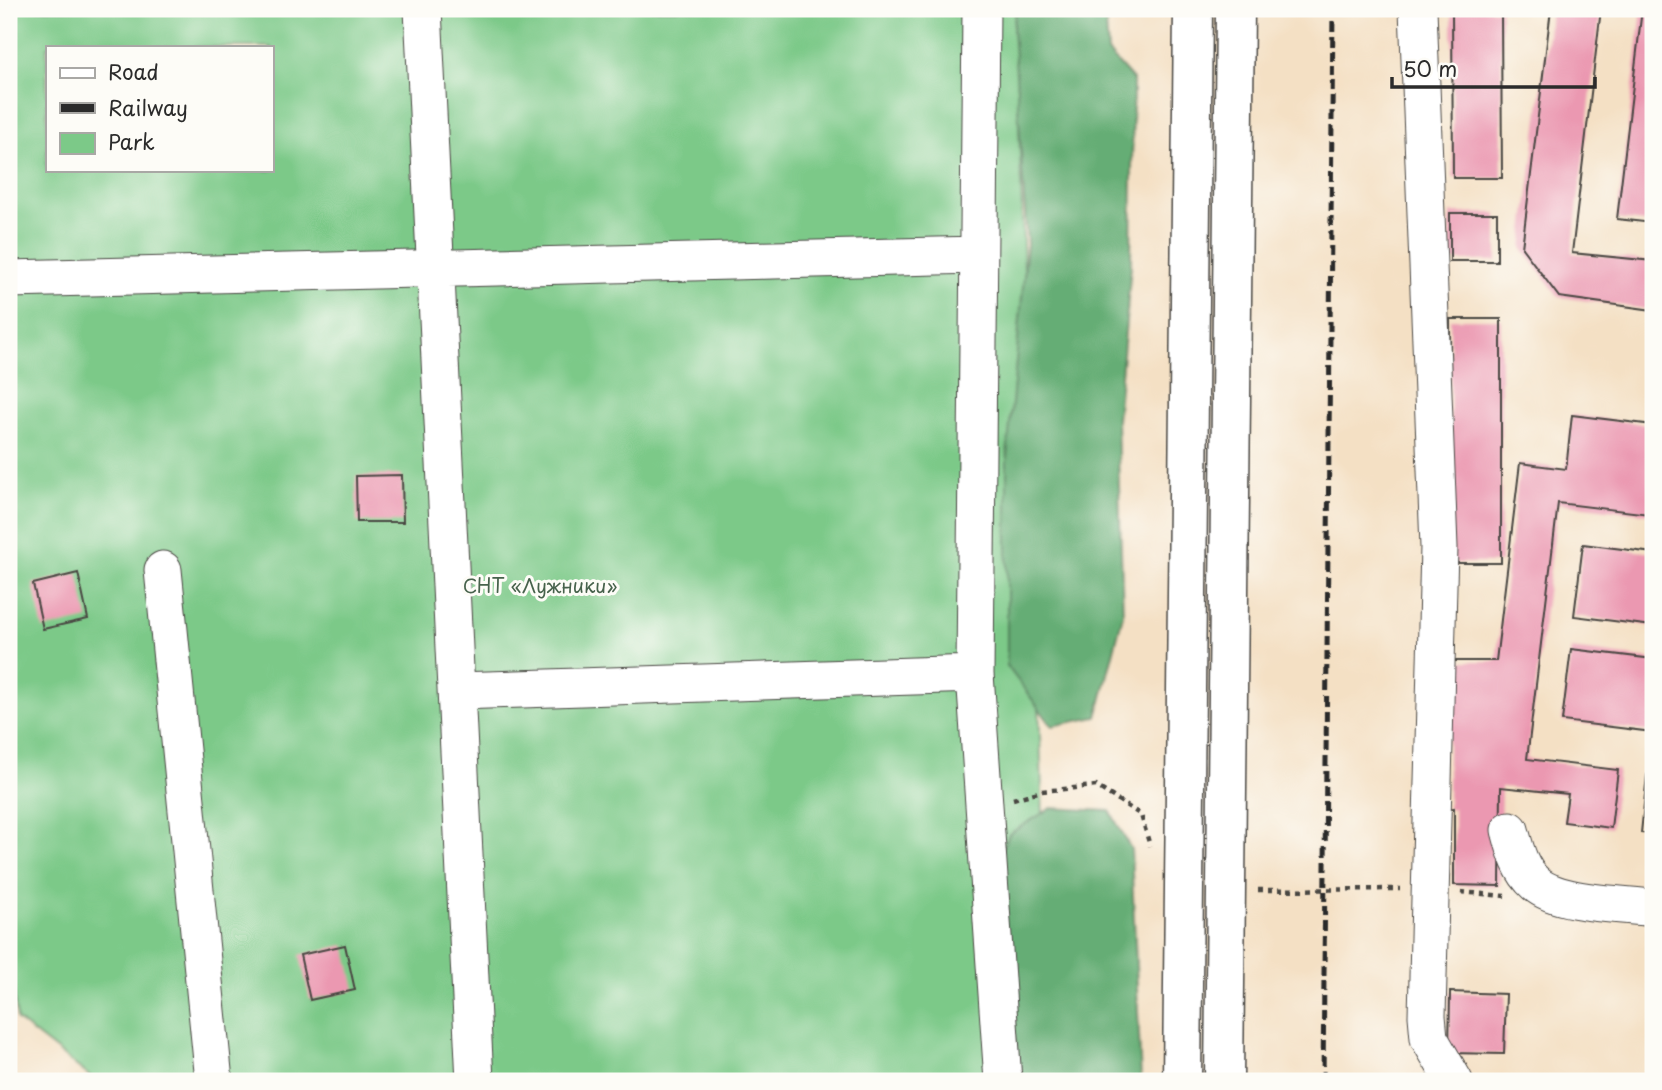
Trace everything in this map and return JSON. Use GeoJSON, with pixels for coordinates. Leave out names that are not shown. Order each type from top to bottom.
{"type":"FeatureCollection","features":[{"type":"Feature","properties":{"kind":"main road"},"geometry":{"type":"LineString","coordinates":[[1182,1081],[1193,9]]}},
{"type":"Feature","properties":{"kind":"main road"},"geometry":{"type":"LineString","coordinates":[[1224,1081],[1235,9]]}},
{"type":"Feature","properties":{"kind":"street"},"geometry":{"type":"LineString","coordinates":[[423,9],[475,1081]]}},
{"type":"Feature","properties":{"kind":"street"},"geometry":{"type":"LineString","coordinates":[[981,9],[975,674],[1003,1081]]}},
{"type":"Feature","properties":{"kind":"street"},"geometry":{"type":"LineString","coordinates":[[1418,9],[1438,547],[1427,1016],[1429,1038],[1454,1081]]}},
{"type":"Feature","properties":{"kind":"street"},"geometry":{"type":"LineString","coordinates":[[9,279],[978,255]]}},
{"type":"Feature","properties":{"kind":"street"},"geometry":{"type":"LineString","coordinates":[[163,570],[214,1081]]}},
{"type":"Feature","properties":{"kind":"street"},"geometry":{"type":"LineString","coordinates":[[458,691],[975,674]]}},
{"type":"Feature","properties":{"kind":"street"},"geometry":{"type":"LineString","coordinates":[[1510,830],[1518,859],[1536,885],[1565,897],[1653,908]]}},
{"type":"Feature","properties":{"kind":"green space","name":"СНТ «Лужники»"},"geometry":{"type":"Polygon","coordinates":[[[9,9],[1015,9],[1052,1081],[96,1081],[17,1020],[9,948],[9,9]]]}},
{"type":"Feature","properties":{"kind":"green space"},"geometry":{"type":"Polygon","coordinates":[[[1016,9],[1105,9],[1108,52],[1133,80],[1131,266],[1117,420],[1123,615],[1097,717],[1052,726],[1007,666],[1007,456],[1027,244],[1013,28],[1016,9]]]}},
{"type":"Feature","properties":{"kind":"green space"},"geometry":{"type":"Polygon","coordinates":[[[1051,808],[1110,811],[1131,849],[1141,1081],[1022,1081],[989,881],[1009,834],[1051,808]]]}},
{"type":"Feature","properties":{"kind":"building"},"geometry":{"type":"Polygon","coordinates":[[[1452,9],[1501,9],[1502,178],[1453,178],[1452,9]]]}},
{"type":"Feature","properties":{"kind":"building"},"geometry":{"type":"Polygon","coordinates":[[[1551,9],[1601,9],[1572,253],[1653,261],[1653,310],[1559,297],[1522,248],[1551,9]]]}},
{"type":"Feature","properties":{"kind":"building"},"geometry":{"type":"Polygon","coordinates":[[[1642,9],[1653,9],[1653,223],[1617,219],[1642,9]]]}},
{"type":"Feature","properties":{"kind":"building"},"geometry":{"type":"Polygon","coordinates":[[[1450,213],[1497,213],[1497,261],[1450,261],[1450,213]]]}},
{"type":"Feature","properties":{"kind":"building"},"geometry":{"type":"Polygon","coordinates":[[[1450,319],[1501,319],[1501,563],[1451,563],[1450,319]]]}},
{"type":"Feature","properties":{"kind":"building"},"geometry":{"type":"Polygon","coordinates":[[[1572,415],[1653,425],[1653,479],[1649,514],[1558,503],[1527,759],[1618,770],[1611,828],[1564,822],[1568,794],[1501,787],[1500,886],[1454,885],[1454,808],[1448,809],[1448,661],[1496,661],[1520,463],[1566,469],[1572,415]]]}},
{"type":"Feature","properties":{"kind":"building"},"geometry":{"type":"Polygon","coordinates":[[[402,475],[403,522],[357,522],[356,476],[402,475]]]}},
{"type":"Feature","properties":{"kind":"building"},"geometry":{"type":"Polygon","coordinates":[[[1583,544],[1653,553],[1653,626],[1574,616],[1583,544]]]}},
{"type":"Feature","properties":{"kind":"building"},"geometry":{"type":"Polygon","coordinates":[[[78,573],[88,619],[43,629],[33,584],[78,573]]]}},
{"type":"Feature","properties":{"kind":"building"},"geometry":{"type":"Polygon","coordinates":[[[1571,649],[1653,659],[1653,732],[1562,721],[1571,649]]]}},
{"type":"Feature","properties":{"kind":"building"},"geometry":{"type":"Polygon","coordinates":[[[1647,775],[1653,776],[1653,834],[1641,833],[1647,775]]]}},
{"type":"Feature","properties":{"kind":"building"},"geometry":{"type":"Polygon","coordinates":[[[345,945],[355,990],[310,1000],[300,955],[345,945]]]}},
{"type":"Feature","properties":{"kind":"building"},"geometry":{"type":"Polygon","coordinates":[[[1450,992],[1506,994],[1504,1054],[1449,1053],[1450,992]]]}},
{"type":"Feature","properties":{"kind":"railway"},"geometry":{"type":"LineString","coordinates":[[1323,1081],[1333,9]]}}]}
